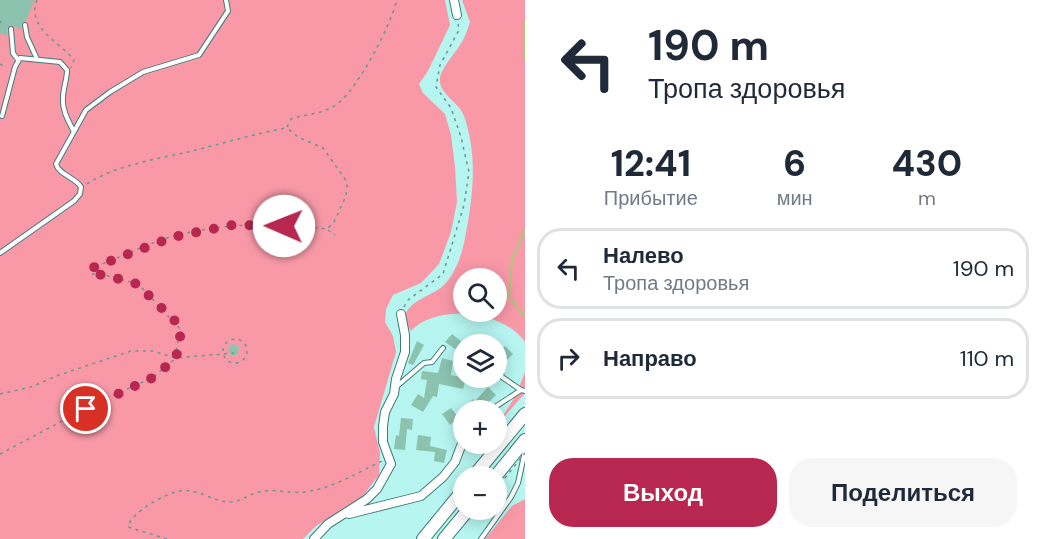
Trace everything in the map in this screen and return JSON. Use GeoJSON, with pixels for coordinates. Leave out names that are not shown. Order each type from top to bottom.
{"type":"FeatureCollection","features":[{"type":"Feature","properties":{"kind":"main road"},"geometry":{"type":"LineString","coordinates":[[482,466],[525,414]]}},
{"type":"Feature","properties":{"kind":"main road"},"geometry":{"type":"LineString","coordinates":[[507,466],[525,440]]}},
{"type":"Feature","properties":{"kind":"main road"},"geometry":{"type":"LineString","coordinates":[[423,539],[453,502]]}},
{"type":"Feature","properties":{"kind":"main road"},"geometry":{"type":"LineString","coordinates":[[444,539],[460,520]]}},
{"type":"Feature","properties":{"kind":"street"},"geometry":{"type":"LineString","coordinates":[[454,0],[458,15]]}},
{"type":"Feature","properties":{"kind":"street"},"geometry":{"type":"LineString","coordinates":[[314,539],[328,524],[367,499],[377,489],[390,464],[383,442],[385,412],[394,394],[406,344],[401,314]]}},
{"type":"Feature","properties":{"kind":"street"},"geometry":{"type":"LineString","coordinates":[[343,515],[422,495],[443,477],[455,462],[458,454]]}},
{"type":"Feature","properties":{"kind":"lane"},"geometry":{"type":"LineString","coordinates":[[0,253],[74,201],[80,194],[81,187],[78,182],[57,169],[56,164],[86,110],[143,72],[199,55],[228,11],[226,0]]}},
{"type":"Feature","properties":{"kind":"lane"},"geometry":{"type":"LineString","coordinates":[[25,25],[27,37],[37,59]]}},
{"type":"Feature","properties":{"kind":"lane"},"geometry":{"type":"LineString","coordinates":[[11,29],[13,53],[18,60]]}},
{"type":"Feature","properties":{"kind":"lane"},"geometry":{"type":"LineString","coordinates":[[18,60],[24,58],[60,62],[67,69],[63,98],[65,115],[74,130]]}},
{"type":"Feature","properties":{"kind":"lane"},"geometry":{"type":"LineString","coordinates":[[2,116],[18,60]]}},
{"type":"Feature","properties":{"kind":"lane"},"geometry":{"type":"LineString","coordinates":[[395,387],[424,363],[432,362],[443,348]]}},
{"type":"Feature","properties":{"kind":"lane"},"geometry":{"type":"LineString","coordinates":[[507,380],[523,390],[507,400]]}},
{"type":"Feature","properties":{"kind":"lane"},"geometry":{"type":"LineString","coordinates":[[481,539],[511,497],[518,483],[525,452]]}},
{"type":"Feature","properties":{"kind":"path"},"geometry":{"type":"LineString","coordinates":[[36,0],[34,12],[40,27],[74,60],[73,65],[67,69]]}},
{"type":"Feature","properties":{"kind":"path"},"geometry":{"type":"LineString","coordinates":[[287,128],[291,119],[313,115],[345,97],[377,47],[397,0]]}},
{"type":"Feature","properties":{"kind":"path"},"geometry":{"type":"LineString","coordinates":[[401,314],[408,300],[443,274],[464,206],[470,172],[451,108],[436,87],[440,65],[459,30],[458,15]]}},
{"type":"Feature","properties":{"kind":"path"},"geometry":{"type":"LineString","coordinates":[[0,64],[5,68]]}},
{"type":"Feature","properties":{"kind":"path"},"geometry":{"type":"LineString","coordinates":[[81,187],[100,176],[168,156],[256,133],[287,128],[298,137],[323,148],[345,178],[346,196],[334,222],[327,229]]}},
{"type":"Feature","properties":{"kind":"path"},"geometry":{"type":"LineString","coordinates":[[0,454],[98,402],[152,378],[176,358],[181,332],[176,322],[137,284],[105,275],[91,274],[92,268],[173,237],[233,225],[300,226],[327,229],[335,235]]}},
{"type":"Feature","properties":{"kind":"path"},"geometry":{"type":"LineString","coordinates":[[233,338],[241,340],[246,346],[246,355],[241,361],[232,363],[223,354],[226,342],[233,338]]}},
{"type":"Feature","properties":{"kind":"path"},"geometry":{"type":"LineString","coordinates":[[0,394],[31,387],[59,375],[131,351],[153,351],[176,358],[234,352]]}},
{"type":"Feature","properties":{"kind":"path"},"geometry":{"type":"LineString","coordinates":[[507,470],[525,452]]}},
{"type":"Feature","properties":{"kind":"path"},"geometry":{"type":"LineString","coordinates":[[167,539],[128,527],[133,516],[165,495],[181,491],[195,492],[227,502],[237,501],[261,491],[304,492],[338,483],[388,458]]}},
{"type":"Feature","properties":{"kind":"shaded area"},"geometry":{"type":"Polygon","coordinates":[[[0,0],[445,0],[450,25],[428,71],[419,84],[423,93],[445,114],[451,135],[457,202],[451,232],[439,264],[421,283],[393,295],[386,309],[385,322],[393,336],[396,352],[374,427],[380,453],[379,475],[360,500],[316,526],[303,539],[0,539],[0,0]]]}},
{"type":"Feature","properties":{"kind":"shaded area"},"geometry":{"type":"Polygon","coordinates":[[[462,0],[525,0],[525,342],[515,331],[499,322],[507,322],[507,268],[455,268],[464,244],[468,223],[473,161],[464,116],[442,89],[440,78],[443,69],[463,40],[470,22],[462,0]]]}},
{"type":"Feature","properties":{"kind":"shaded area"},"geometry":{"type":"Polygon","coordinates":[[[453,272],[453,314],[423,322],[411,331],[406,322],[409,308],[439,289],[453,272]]]}},
{"type":"Feature","properties":{"kind":"shaded area"},"geometry":{"type":"Polygon","coordinates":[[[525,372],[525,393],[507,414],[507,409],[516,395],[525,372]]]}},
{"type":"Feature","properties":{"kind":"shaded area"},"geometry":{"type":"Polygon","coordinates":[[[525,499],[525,539],[485,539],[501,520],[507,520],[507,512],[512,506],[525,499]]]}},
{"type":"Feature","properties":{"kind":"building"},"geometry":{"type":"Polygon","coordinates":[[[0,0],[34,0],[26,21],[21,23],[21,29],[9,25],[7,36],[0,33],[0,0]]]}},
{"type":"Feature","properties":{"kind":"building"},"geometry":{"type":"Polygon","coordinates":[[[452,334],[453,335],[453,348],[445,342],[452,334]]]}},
{"type":"Feature","properties":{"kind":"building"},"geometry":{"type":"Polygon","coordinates":[[[417,341],[424,345],[413,365],[408,363],[417,341]]]}},
{"type":"Feature","properties":{"kind":"building"},"geometry":{"type":"Polygon","coordinates":[[[232,344],[239,346],[238,354],[231,356],[228,350],[232,344]]]}},
{"type":"Feature","properties":{"kind":"building"},"geometry":{"type":"Polygon","coordinates":[[[507,348],[513,354],[507,360],[507,348]]]}},
{"type":"Feature","properties":{"kind":"building"},"geometry":{"type":"Polygon","coordinates":[[[442,358],[453,361],[451,375],[453,375],[453,387],[439,384],[437,397],[433,396],[423,412],[411,405],[418,394],[424,398],[427,380],[421,379],[422,371],[438,373],[442,358]]]}},
{"type":"Feature","properties":{"kind":"building"},"geometry":{"type":"Polygon","coordinates":[[[487,388],[496,395],[491,400],[476,400],[487,388]]]}},
{"type":"Feature","properties":{"kind":"building"},"geometry":{"type":"Polygon","coordinates":[[[451,408],[453,423],[450,425],[442,414],[451,408]]]}},
{"type":"Feature","properties":{"kind":"building"},"geometry":{"type":"Polygon","coordinates":[[[401,418],[413,419],[412,430],[407,429],[405,450],[394,449],[396,435],[399,436],[401,418]]]}},
{"type":"Feature","properties":{"kind":"building"},"geometry":{"type":"Polygon","coordinates":[[[418,435],[431,437],[430,446],[447,450],[444,463],[434,461],[435,452],[416,450],[418,435]]]}},
{"type":"Feature","properties":{"kind":"waterway"},"geometry":{"type":"LineString","coordinates":[[525,23],[525,59]]}},
{"type":"Feature","properties":{"kind":"waterway"},"geometry":{"type":"LineString","coordinates":[[525,231],[512,260],[509,297],[525,317]]}},
{"type":"Feature","properties":{"kind":"route"},"geometry":{"type":"LineString","coordinates":[[86,409],[152,378],[176,358],[181,332],[176,322],[137,284],[105,275],[91,274],[92,268],[173,237],[233,225],[284,226]]}}]}
